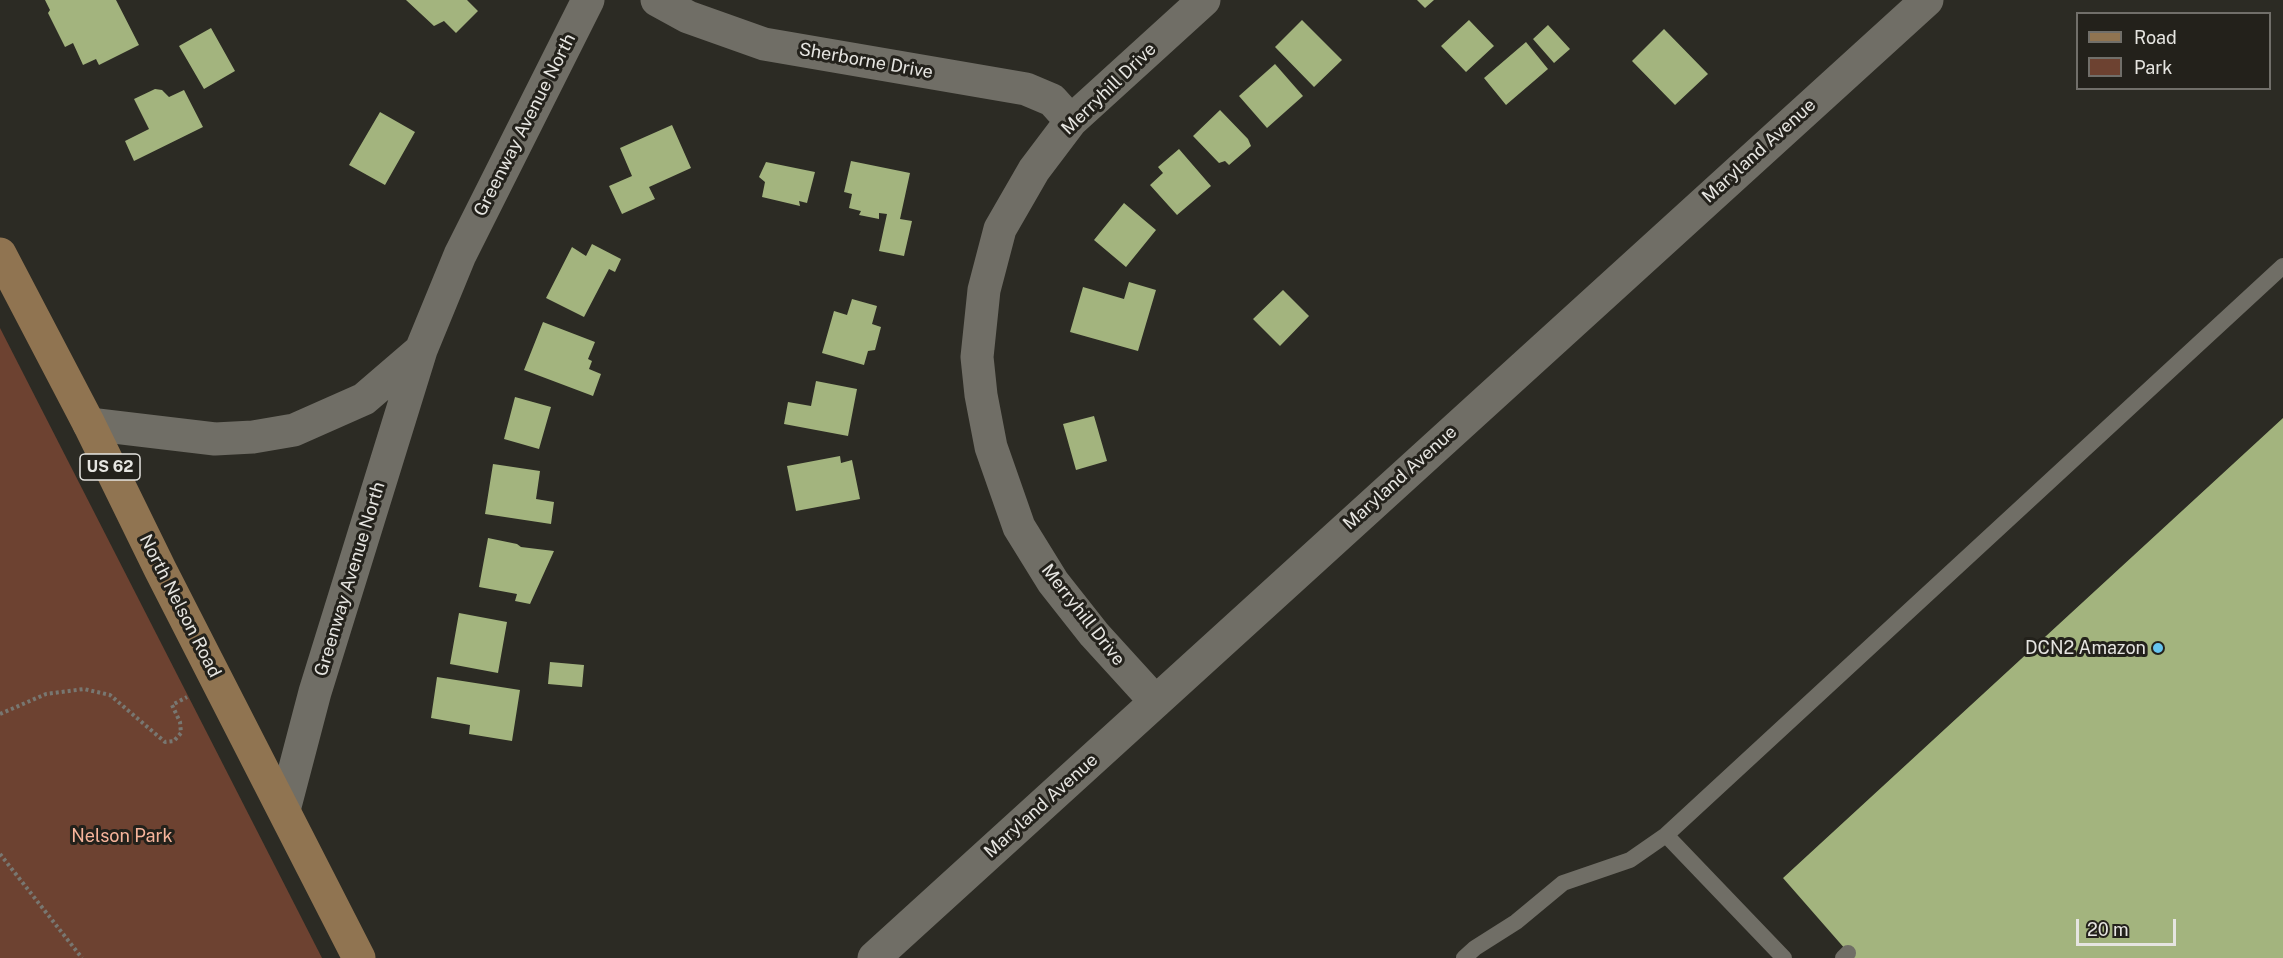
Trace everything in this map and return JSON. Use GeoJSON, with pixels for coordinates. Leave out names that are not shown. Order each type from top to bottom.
{"type":"FeatureCollection","features":[{"type":"Feature","properties":{"kind":"main road","name":"North Nelson Road"},"geometry":{"type":"LineString","coordinates":[[0,254],[359,958]]}},
{"type":"Feature","properties":{"kind":"street","name":"Greenway Avenue North"},"geometry":{"type":"LineString","coordinates":[[284,810],[315,692],[421,350],[460,255],[588,0]]}},
{"type":"Feature","properties":{"kind":"street","name":"Sherborne Drive"},"geometry":{"type":"LineString","coordinates":[[657,0],[688,17],[764,44],[1026,89],[1053,100],[1071,121]]}},
{"type":"Feature","properties":{"kind":"street","name":"Merryhill Drive"},"geometry":{"type":"LineString","coordinates":[[1155,701],[1094,634],[1060,591],[1019,527],[992,447],[981,395],[977,357],[984,290],[1000,229],[1034,170],[1071,121],[1204,0]]}},
{"type":"Feature","properties":{"kind":"street","name":"Maryland Avenue"},"geometry":{"type":"LineString","coordinates":[[873,958],[1927,0]]}},
{"type":"Feature","properties":{"kind":"street","name":"Greenway Avenue North"},"geometry":{"type":"LineString","coordinates":[[88,424],[215,439],[254,437],[294,430],[364,399],[421,350]]}},
{"type":"Feature","properties":{"kind":"lane"},"geometry":{"type":"LineString","coordinates":[[1464,958],[1474,948],[1516,922],[1563,883],[1630,860],[1666,835],[2283,266]]}},
{"type":"Feature","properties":{"kind":"lane"},"geometry":{"type":"LineString","coordinates":[[1666,835],[1784,958]]}},
{"type":"Feature","properties":{"kind":"path"},"geometry":{"type":"LineString","coordinates":[[0,714],[46,694],[84,689],[110,695],[165,742],[174,741],[182,733],[180,722],[172,705],[218,681]]}},
{"type":"Feature","properties":{"kind":"path"},"geometry":{"type":"LineString","coordinates":[[0,854],[82,958]]}},
{"type":"Feature","properties":{"kind":"green space","name":"Nelson Park"},"geometry":{"type":"Polygon","coordinates":[[[0,328],[322,958],[0,958],[0,328]]]}},
{"type":"Feature","properties":{"kind":"building"},"geometry":{"type":"Polygon","coordinates":[[[45,0],[116,0],[139,45],[99,65],[96,59],[83,65],[73,43],[65,47],[48,13],[50,10],[45,0]]]}},
{"type":"Feature","properties":{"kind":"building"},"geometry":{"type":"Polygon","coordinates":[[[406,0],[467,0],[478,11],[456,33],[444,21],[434,26],[406,0]]]}},
{"type":"Feature","properties":{"kind":"building"},"geometry":{"type":"Polygon","coordinates":[[[1417,0],[1434,0],[1425,8],[1417,0]]]}},
{"type":"Feature","properties":{"kind":"building"},"geometry":{"type":"Polygon","coordinates":[[[1302,20],[1342,60],[1314,87],[1275,47],[1302,20]]]}},
{"type":"Feature","properties":{"kind":"building"},"geometry":{"type":"Polygon","coordinates":[[[1469,20],[1494,46],[1466,72],[1441,46],[1469,20]]]}},
{"type":"Feature","properties":{"kind":"building"},"geometry":{"type":"Polygon","coordinates":[[[1548,25],[1570,49],[1554,63],[1533,39],[1548,25]]]}},
{"type":"Feature","properties":{"kind":"building"},"geometry":{"type":"Polygon","coordinates":[[[211,28],[235,71],[204,89],[179,46],[211,28]]]}},
{"type":"Feature","properties":{"kind":"building"},"geometry":{"type":"Polygon","coordinates":[[[1664,29],[1708,74],[1675,105],[1632,61],[1664,29]]]}},
{"type":"Feature","properties":{"kind":"building"},"geometry":{"type":"Polygon","coordinates":[[[1526,42],[1548,69],[1506,105],[1484,78],[1526,42]]]}},
{"type":"Feature","properties":{"kind":"building"},"geometry":{"type":"Polygon","coordinates":[[[1275,64],[1303,96],[1267,128],[1239,96],[1275,64]]]}},
{"type":"Feature","properties":{"kind":"building"},"geometry":{"type":"Polygon","coordinates":[[[155,89],[162,90],[169,97],[184,90],[203,127],[134,161],[125,141],[149,129],[134,99],[155,89]]]}},
{"type":"Feature","properties":{"kind":"building"},"geometry":{"type":"Polygon","coordinates":[[[1220,110],[1248,139],[1251,146],[1229,165],[1225,161],[1219,163],[1193,136],[1220,110]]]}},
{"type":"Feature","properties":{"kind":"building"},"geometry":{"type":"Polygon","coordinates":[[[380,112],[415,132],[385,185],[349,165],[380,112]]]}},
{"type":"Feature","properties":{"kind":"building"},"geometry":{"type":"Polygon","coordinates":[[[672,125],[691,168],[649,187],[655,199],[622,214],[609,186],[632,176],[620,148],[672,125]]]}},
{"type":"Feature","properties":{"kind":"building"},"geometry":{"type":"Polygon","coordinates":[[[1179,149],[1211,186],[1177,215],[1150,185],[1163,173],[1158,167],[1179,149]]]}},
{"type":"Feature","properties":{"kind":"building"},"geometry":{"type":"Polygon","coordinates":[[[851,161],[910,173],[900,219],[912,221],[904,256],[879,251],[887,214],[879,213],[879,219],[859,215],[861,211],[849,208],[852,194],[844,192],[851,161]]]}},
{"type":"Feature","properties":{"kind":"building"},"geometry":{"type":"Polygon","coordinates":[[[766,162],[815,172],[807,203],[799,201],[800,206],[762,197],[765,182],[759,177],[766,162]]]}},
{"type":"Feature","properties":{"kind":"building"},"geometry":{"type":"Polygon","coordinates":[[[1124,203],[1156,230],[1126,267],[1094,240],[1124,203]]]}},
{"type":"Feature","properties":{"kind":"building"},"geometry":{"type":"Polygon","coordinates":[[[592,244],[621,259],[615,272],[609,269],[584,317],[546,298],[572,247],[586,256],[592,244]]]}},
{"type":"Feature","properties":{"kind":"building"},"geometry":{"type":"Polygon","coordinates":[[[1129,282],[1156,290],[1138,351],[1070,332],[1083,287],[1124,299],[1129,282]]]}},
{"type":"Feature","properties":{"kind":"building"},"geometry":{"type":"Polygon","coordinates":[[[1283,290],[1309,316],[1280,346],[1253,319],[1283,290]]]}},
{"type":"Feature","properties":{"kind":"building"},"geometry":{"type":"Polygon","coordinates":[[[852,299],[877,306],[872,324],[881,327],[875,350],[868,351],[864,365],[822,353],[834,311],[847,315],[852,299]]]}},
{"type":"Feature","properties":{"kind":"building"},"geometry":{"type":"Polygon","coordinates":[[[543,322],[595,342],[588,359],[592,361],[589,369],[601,374],[593,396],[524,370],[543,322]]]}},
{"type":"Feature","properties":{"kind":"building"},"geometry":{"type":"Polygon","coordinates":[[[816,381],[857,389],[848,436],[784,424],[788,402],[811,406],[816,381]]]}},
{"type":"Feature","properties":{"kind":"building"},"geometry":{"type":"Polygon","coordinates":[[[515,397],[551,407],[539,449],[504,439],[515,397]]]}},
{"type":"Feature","properties":{"kind":"building"},"geometry":{"type":"Polygon","coordinates":[[[1094,416],[1107,461],[1076,470],[1063,424],[1094,416]]]}},
{"type":"Feature","properties":{"kind":"building","name":"DCN2 Amazon"},"geometry":{"type":"Polygon","coordinates":[[[2283,418],[2283,958],[1853,958],[1783,878],[2283,418]]]}},
{"type":"Feature","properties":{"kind":"building"},"geometry":{"type":"Polygon","coordinates":[[[840,456],[841,463],[852,460],[860,499],[796,511],[787,466],[840,456]]]}},
{"type":"Feature","properties":{"kind":"building"},"geometry":{"type":"Polygon","coordinates":[[[493,464],[540,471],[536,499],[554,502],[551,524],[485,514],[493,464]]]}},
{"type":"Feature","properties":{"kind":"building"},"geometry":{"type":"Polygon","coordinates":[[[488,538],[517,544],[521,547],[554,551],[530,604],[515,601],[517,594],[479,587],[488,538]]]}},
{"type":"Feature","properties":{"kind":"building"},"geometry":{"type":"Polygon","coordinates":[[[459,613],[507,622],[498,673],[450,664],[459,613]]]}},
{"type":"Feature","properties":{"kind":"building"},"geometry":{"type":"Polygon","coordinates":[[[550,662],[584,665],[582,687],[548,684],[550,662]]]}},
{"type":"Feature","properties":{"kind":"building"},"geometry":{"type":"Polygon","coordinates":[[[437,677],[520,690],[512,741],[469,734],[470,725],[431,718],[437,677]]]}},
{"type":"Feature","properties":{"kind":"place","name":"DCN2 Amazon"},"geometry":{"type":"Point","coordinates":[2158,648]}}]}
